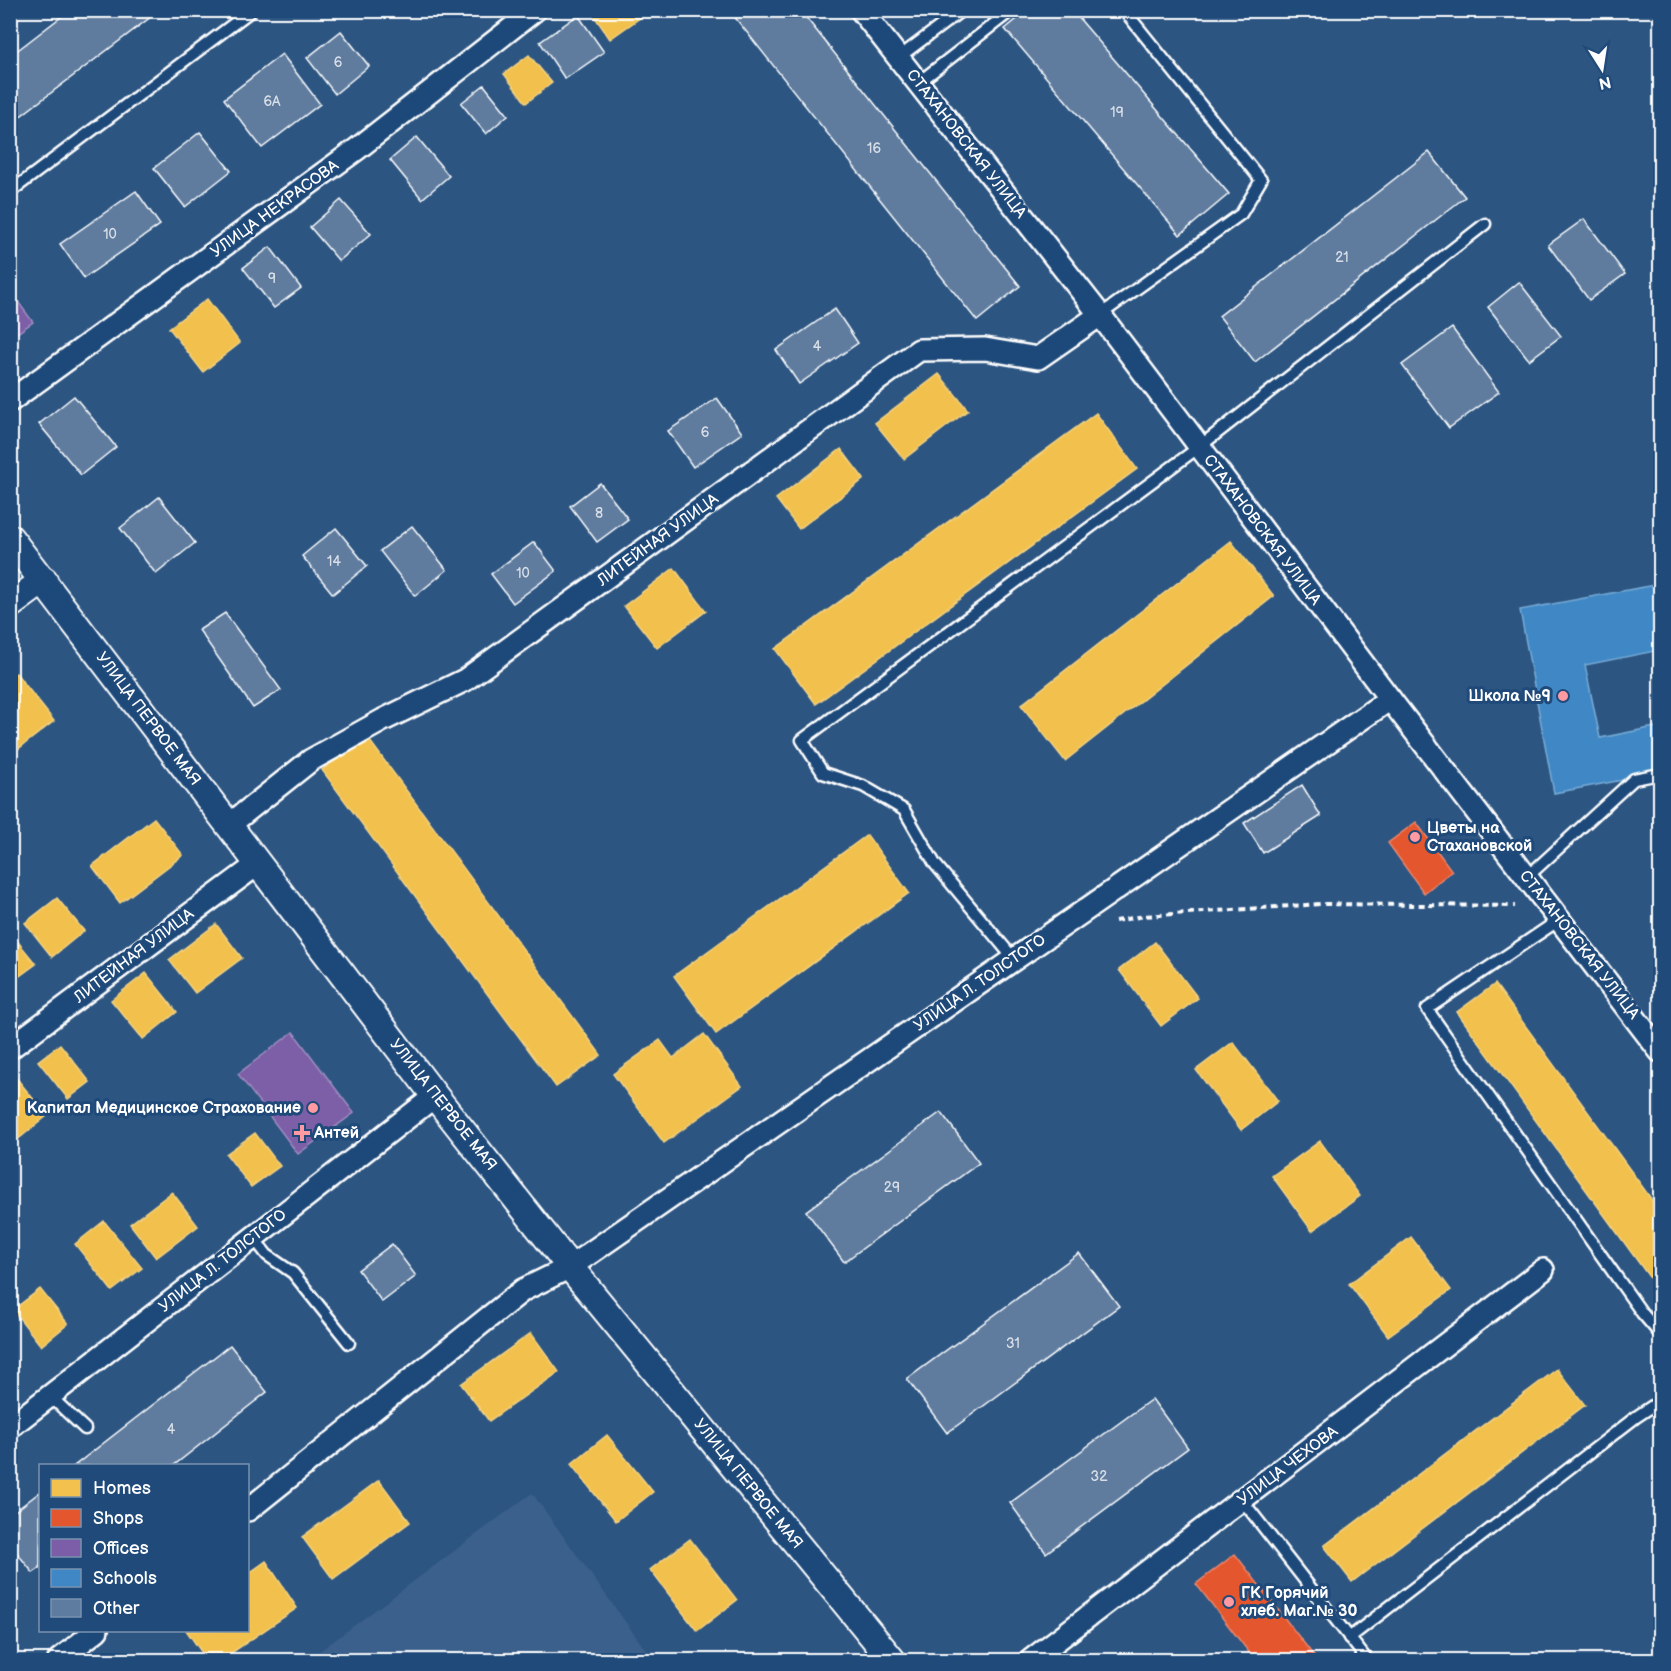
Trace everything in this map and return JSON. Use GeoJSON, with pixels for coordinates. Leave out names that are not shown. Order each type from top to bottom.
{"type":"FeatureCollection","features":[{"type":"Feature","properties":{"kind":"street","name":"УЛИЦА НЕКРАСОВА"},"geometry":{"type":"LineString","coordinates":[[10,401],[357,149],[535,10]]}},
{"type":"Feature","properties":{"kind":"street","name":"СТАХАНОВСКАЯ УЛИЦА"},"geometry":{"type":"LineString","coordinates":[[861,10],[1100,315],[1660,1051]]}},
{"type":"Feature","properties":{"kind":"street","name":"ЛИТЕЙНАЯ УЛИЦА"},"geometry":{"type":"LineString","coordinates":[[228,826],[311,760],[383,720],[465,680],[919,350],[985,349],[1038,358],[1100,315]]}},
{"type":"Feature","properties":{"kind":"street","name":"УЛИЦА ПЕРВОЕ МАЯ"},"geometry":{"type":"LineString","coordinates":[[10,538],[435,1096],[570,1266],[892,1660]]}},
{"type":"Feature","properties":{"kind":"street"},"geometry":{"type":"LineString","coordinates":[[10,605],[44,580]]}},
{"type":"Feature","properties":{"kind":"street","name":"УЛИЦА Л. ТОЛСТОГО"},"geometry":{"type":"LineString","coordinates":[[249,1509],[523,1290],[570,1266],[1390,699]]}},
{"type":"Feature","properties":{"kind":"street","name":"ЛИТЕЙНАЯ УЛИЦА"},"geometry":{"type":"LineString","coordinates":[[10,1048],[258,864]]}},
{"type":"Feature","properties":{"kind":"street","name":"УЛИЦА Л. ТОЛСТОГО"},"geometry":{"type":"LineString","coordinates":[[10,1427],[435,1096]]}},
{"type":"Feature","properties":{"kind":"street","name":"УЛИЦА ЧЕХОВА"},"geometry":{"type":"LineString","coordinates":[[1031,1660],[1543,1270]]}},
{"type":"Feature","properties":{"kind":"street"},"geometry":{"type":"LineString","coordinates":[[59,1660],[94,1632]]}},
{"type":"Feature","properties":{"kind":"lane"},"geometry":{"type":"LineString","coordinates":[[10,192],[252,10]]}},
{"type":"Feature","properties":{"kind":"lane"},"geometry":{"type":"LineString","coordinates":[[898,58],[962,10]]}},
{"type":"Feature","properties":{"kind":"lane"},"geometry":{"type":"LineString","coordinates":[[918,83],[1012,10]]}},
{"type":"Feature","properties":{"kind":"lane"},"geometry":{"type":"LineString","coordinates":[[1100,315],[1241,214],[1261,180],[1124,10]]}},
{"type":"Feature","properties":{"kind":"lane"},"geometry":{"type":"LineString","coordinates":[[1014,959],[935,864],[904,810],[863,786],[823,773],[802,740],[1199,447],[1485,224]]}},
{"type":"Feature","properties":{"kind":"lane"},"geometry":{"type":"LineString","coordinates":[[1527,878],[1634,779],[1660,774]]}},
{"type":"Feature","properties":{"kind":"lane"},"geometry":{"type":"LineString","coordinates":[[1559,920],[1426,1009],[1642,1313],[1660,1334]]}},
{"type":"Feature","properties":{"kind":"lane"},"geometry":{"type":"LineString","coordinates":[[253,1237],[267,1255],[293,1273],[350,1343]]}},
{"type":"Feature","properties":{"kind":"lane"},"geometry":{"type":"LineString","coordinates":[[50,1396],[85,1429]]}},
{"type":"Feature","properties":{"kind":"lane"},"geometry":{"type":"LineString","coordinates":[[1349,1638],[1660,1401]]}},
{"type":"Feature","properties":{"kind":"lane"},"geometry":{"type":"LineString","coordinates":[[1242,1500],[1366,1660]]}},
{"type":"Feature","properties":{"kind":"path"},"geometry":{"type":"LineString","coordinates":[[1111,921],[1144,916],[1320,903],[1515,906]]}},
{"type":"Feature","properties":{"kind":"shaded area"},"geometry":{"type":"Polygon","coordinates":[[[532,1493],[653,1660],[308,1660],[532,1493]]]}},
{"type":"Feature","properties":{"kind":"building: Homes"},"geometry":{"type":"Polygon","coordinates":[[[590,10],[651,10],[610,39],[590,10]]]}},
{"type":"Feature","properties":{"kind":"building: Homes"},"geometry":{"type":"Polygon","coordinates":[[[529,55],[552,83],[526,103],[504,74],[529,55]]]}},
{"type":"Feature","properties":{"kind":"building: Homes"},"geometry":{"type":"Polygon","coordinates":[[[207,299],[240,343],[203,372],[169,328],[207,299]]]}},
{"type":"Feature","properties":{"kind":"building: Homes"},"geometry":{"type":"Polygon","coordinates":[[[939,374],[968,410],[904,459],[875,423],[939,374]]]}},
{"type":"Feature","properties":{"kind":"building: Homes"},"geometry":{"type":"Polygon","coordinates":[[[1096,413],[1137,469],[816,704],[775,649],[1096,413]]]}},
{"type":"Feature","properties":{"kind":"building: Homes"},"geometry":{"type":"Polygon","coordinates":[[[841,449],[864,479],[799,529],[776,499],[841,449]]]}},
{"type":"Feature","properties":{"kind":"building: Homes"},"geometry":{"type":"Polygon","coordinates":[[[1231,541],[1274,596],[1065,761],[1021,705],[1231,541]]]}},
{"type":"Feature","properties":{"kind":"building: Homes"},"geometry":{"type":"Polygon","coordinates":[[[674,568],[706,611],[657,648],[624,606],[674,568]]]}},
{"type":"Feature","properties":{"kind":"building: Homes"},"geometry":{"type":"Polygon","coordinates":[[[16,673],[54,721],[17,750],[10,742],[10,677],[16,673]]]}},
{"type":"Feature","properties":{"kind":"building: Homes"},"geometry":{"type":"Polygon","coordinates":[[[367,737],[601,1055],[556,1087],[322,770],[367,737]]]}},
{"type":"Feature","properties":{"kind":"building: Homes"},"geometry":{"type":"Polygon","coordinates":[[[154,818],[183,855],[120,903],[92,866],[154,818]]]}},
{"type":"Feature","properties":{"kind":"building: Homes"},"geometry":{"type":"Polygon","coordinates":[[[867,835],[909,893],[716,1034],[674,976],[867,835]]]}},
{"type":"Feature","properties":{"kind":"building: Homes"},"geometry":{"type":"Polygon","coordinates":[[[57,898],[84,931],[52,957],[25,923],[57,898]]]}},
{"type":"Feature","properties":{"kind":"building: Homes"},"geometry":{"type":"Polygon","coordinates":[[[216,924],[242,958],[195,993],[169,960],[216,924]]]}},
{"type":"Feature","properties":{"kind":"building: Homes"},"geometry":{"type":"Polygon","coordinates":[[[10,932],[36,964],[10,983],[10,932]]]}},
{"type":"Feature","properties":{"kind":"building: Homes"},"geometry":{"type":"Polygon","coordinates":[[[1155,942],[1198,998],[1161,1026],[1119,970],[1155,942]]]}},
{"type":"Feature","properties":{"kind":"building: Homes"},"geometry":{"type":"Polygon","coordinates":[[[146,973],[177,1012],[143,1039],[111,1000],[146,973]]]}},
{"type":"Feature","properties":{"kind":"building: Homes"},"geometry":{"type":"Polygon","coordinates":[[[1495,984],[1660,1211],[1660,1292],[1457,1012],[1495,984]]]}},
{"type":"Feature","properties":{"kind":"building: Homes"},"geometry":{"type":"Polygon","coordinates":[[[704,1034],[742,1086],[664,1143],[613,1074],[660,1040],[673,1058],[704,1034]]]}},
{"type":"Feature","properties":{"kind":"building: Homes"},"geometry":{"type":"Polygon","coordinates":[[[1233,1042],[1278,1101],[1241,1130],[1196,1070],[1233,1042]]]}},
{"type":"Feature","properties":{"kind":"building: Homes"},"geometry":{"type":"Polygon","coordinates":[[[60,1044],[90,1082],[68,1099],[38,1061],[60,1044]]]}},
{"type":"Feature","properties":{"kind":"building: Homes"},"geometry":{"type":"Polygon","coordinates":[[[10,1070],[47,1116],[11,1145],[10,1144],[10,1070]]]}},
{"type":"Feature","properties":{"kind":"building: Homes"},"geometry":{"type":"Polygon","coordinates":[[[255,1133],[280,1166],[251,1187],[226,1154],[255,1133]]]}},
{"type":"Feature","properties":{"kind":"building: Homes"},"geometry":{"type":"Polygon","coordinates":[[[1320,1141],[1360,1196],[1312,1231],[1272,1176],[1320,1141]]]}},
{"type":"Feature","properties":{"kind":"building: Homes"},"geometry":{"type":"Polygon","coordinates":[[[172,1192],[198,1226],[156,1258],[130,1224],[172,1192]]]}},
{"type":"Feature","properties":{"kind":"building: Homes"},"geometry":{"type":"Polygon","coordinates":[[[104,1221],[142,1268],[112,1291],[75,1244],[104,1221]]]}},
{"type":"Feature","properties":{"kind":"building: Homes"},"geometry":{"type":"Polygon","coordinates":[[[1411,1237],[1451,1290],[1388,1336],[1349,1284],[1411,1237]]]}},
{"type":"Feature","properties":{"kind":"building: Homes"},"geometry":{"type":"Polygon","coordinates":[[[40,1289],[68,1324],[41,1346],[13,1310],[40,1289]]]}},
{"type":"Feature","properties":{"kind":"building: Homes"},"geometry":{"type":"Polygon","coordinates":[[[531,1333],[559,1372],[489,1421],[461,1384],[531,1333]]]}},
{"type":"Feature","properties":{"kind":"building: Homes"},"geometry":{"type":"Polygon","coordinates":[[[1557,1369],[1585,1405],[1352,1582],[1324,1546],[1557,1369]]]}},
{"type":"Feature","properties":{"kind":"building: Homes"},"geometry":{"type":"Polygon","coordinates":[[[607,1435],[653,1492],[616,1521],[571,1464],[607,1435]]]}},
{"type":"Feature","properties":{"kind":"building: Homes"},"geometry":{"type":"Polygon","coordinates":[[[379,1480],[410,1522],[333,1579],[302,1537],[379,1480]]]}},
{"type":"Feature","properties":{"kind":"building: Homes"},"geometry":{"type":"Polygon","coordinates":[[[690,1539],[737,1600],[697,1631],[650,1570],[690,1539]]]}},
{"type":"Feature","properties":{"kind":"building: Homes"},"geometry":{"type":"Polygon","coordinates":[[[266,1561],[297,1608],[221,1660],[207,1660],[187,1632],[249,1632],[249,1573],[266,1561]]]}},
{"type":"Feature","properties":{"kind":"building: Shops"},"geometry":{"type":"Polygon","coordinates":[[[1416,822],[1452,871],[1424,893],[1388,843],[1416,822]]]}},
{"type":"Feature","properties":{"kind":"building: Shops"},"geometry":{"type":"Polygon","coordinates":[[[1235,1554],[1317,1660],[1255,1660],[1196,1584],[1235,1554]]]}},
{"type":"Feature","properties":{"kind":"building: Offices"},"geometry":{"type":"Polygon","coordinates":[[[10,291],[33,322],[10,338],[10,291]]]}},
{"type":"Feature","properties":{"kind":"building: Offices"},"geometry":{"type":"Polygon","coordinates":[[[293,1032],[354,1113],[298,1154],[238,1074],[293,1032]]]}},
{"type":"Feature","properties":{"kind":"building: Schools","name":"Школа №9"},"geometry":{"type":"Polygon","coordinates":[[[1660,584],[1660,650],[1585,665],[1600,738],[1660,726],[1660,773],[1554,793],[1520,610],[1660,584]]]}},
{"type":"Feature","properties":{"kind":"building: Other"},"geometry":{"type":"Polygon","coordinates":[[[70,10],[160,10],[10,124],[10,56],[70,10]]]}},
{"type":"Feature","properties":{"kind":"building: Other"},"geometry":{"type":"Polygon","coordinates":[[[729,10],[800,10],[1020,286],[977,321],[729,10]]]}},
{"type":"Feature","properties":{"kind":"building: Other"},"geometry":{"type":"Polygon","coordinates":[[[1028,10],[1072,10],[1229,194],[1180,235],[1005,29],[1028,10]]]}},
{"type":"Feature","properties":{"kind":"building: Other"},"geometry":{"type":"Polygon","coordinates":[[[578,15],[604,52],[565,79],[540,42],[578,15]]]}},
{"type":"Feature","properties":{"kind":"building: Other"},"geometry":{"type":"Polygon","coordinates":[[[341,31],[369,66],[335,94],[307,58],[341,31]]]}},
{"type":"Feature","properties":{"kind":"building: Other"},"geometry":{"type":"Polygon","coordinates":[[[282,54],[320,104],[262,148],[224,99],[282,54]]]}},
{"type":"Feature","properties":{"kind":"building: Other"},"geometry":{"type":"Polygon","coordinates":[[[484,85],[508,115],[486,134],[461,103],[484,85]]]}},
{"type":"Feature","properties":{"kind":"building: Other"},"geometry":{"type":"Polygon","coordinates":[[[200,132],[231,171],[185,207],[154,168],[200,132]]]}},
{"type":"Feature","properties":{"kind":"building: Other"},"geometry":{"type":"Polygon","coordinates":[[[417,137],[449,176],[422,199],[390,160],[417,137]]]}},
{"type":"Feature","properties":{"kind":"building: Other"},"geometry":{"type":"Polygon","coordinates":[[[1429,152],[1465,197],[1255,362],[1219,316],[1429,152]]]}},
{"type":"Feature","properties":{"kind":"building: Other"},"geometry":{"type":"Polygon","coordinates":[[[136,191],[160,225],[84,278],[60,244],[136,191]]]}},
{"type":"Feature","properties":{"kind":"building: Other"},"geometry":{"type":"Polygon","coordinates":[[[341,200],[371,234],[339,261],[310,227],[341,200]]]}},
{"type":"Feature","properties":{"kind":"building: Other"},"geometry":{"type":"Polygon","coordinates":[[[1584,219],[1625,274],[1589,300],[1548,245],[1584,219]]]}},
{"type":"Feature","properties":{"kind":"building: Other"},"geometry":{"type":"Polygon","coordinates":[[[270,247],[301,288],[274,308],[243,268],[270,247]]]}},
{"type":"Feature","properties":{"kind":"building: Other"},"geometry":{"type":"Polygon","coordinates":[[[1519,282],[1561,336],[1529,360],[1488,307],[1519,282]]]}},
{"type":"Feature","properties":{"kind":"building: Other"},"geometry":{"type":"Polygon","coordinates":[[[835,309],[858,343],[799,384],[776,350],[835,309]]]}},
{"type":"Feature","properties":{"kind":"building: Other"},"geometry":{"type":"Polygon","coordinates":[[[1452,328],[1499,392],[1449,428],[1402,365],[1452,328]]]}},
{"type":"Feature","properties":{"kind":"building: Other"},"geometry":{"type":"Polygon","coordinates":[[[74,396],[116,447],[81,475],[39,424],[74,396]]]}},
{"type":"Feature","properties":{"kind":"building: Other"},"geometry":{"type":"Polygon","coordinates":[[[717,398],[742,433],[693,467],[668,431],[717,398]]]}},
{"type":"Feature","properties":{"kind":"building: Other"},"geometry":{"type":"Polygon","coordinates":[[[600,483],[628,519],[597,542],[570,506],[600,483]]]}},
{"type":"Feature","properties":{"kind":"building: Other"},"geometry":{"type":"Polygon","coordinates":[[[159,497],[195,543],[156,574],[120,528],[159,497]]]}},
{"type":"Feature","properties":{"kind":"building: Other"},"geometry":{"type":"Polygon","coordinates":[[[412,526],[447,570],[415,596],[380,551],[412,526]]]}},
{"type":"Feature","properties":{"kind":"building: Other"},"geometry":{"type":"Polygon","coordinates":[[[336,528],[367,566],[333,594],[302,556],[336,528]]]}},
{"type":"Feature","properties":{"kind":"building: Other"},"geometry":{"type":"Polygon","coordinates":[[[534,542],[556,571],[513,603],[491,574],[534,542]]]}},
{"type":"Feature","properties":{"kind":"building: Other"},"geometry":{"type":"Polygon","coordinates":[[[225,613],[281,690],[253,708],[199,630],[225,613]]]}},
{"type":"Feature","properties":{"kind":"building: Other"},"geometry":{"type":"Polygon","coordinates":[[[1302,785],[1321,816],[1263,853],[1244,823],[1302,785]]]}},
{"type":"Feature","properties":{"kind":"building: Other"},"geometry":{"type":"Polygon","coordinates":[[[941,1112],[979,1163],[844,1262],[806,1211],[941,1112]]]}},
{"type":"Feature","properties":{"kind":"building: Other"},"geometry":{"type":"Polygon","coordinates":[[[392,1244],[416,1276],[382,1302],[358,1270],[392,1244]]]}},
{"type":"Feature","properties":{"kind":"building: Other"},"geometry":{"type":"Polygon","coordinates":[[[1079,1253],[1119,1306],[947,1433],[907,1379],[1079,1253]]]}},
{"type":"Feature","properties":{"kind":"building: Other"},"geometry":{"type":"Polygon","coordinates":[[[230,1345],[267,1392],[176,1464],[77,1464],[230,1345]]]}},
{"type":"Feature","properties":{"kind":"building: Other"},"geometry":{"type":"Polygon","coordinates":[[[1152,1399],[1188,1448],[1046,1553],[1010,1503],[1152,1399]]]}},
{"type":"Feature","properties":{"kind":"building: Other"},"geometry":{"type":"Polygon","coordinates":[[[39,1493],[39,1569],[33,1573],[10,1544],[10,1515],[39,1493]]]}},
{"type":"Feature","properties":{"kind":"place","name":"Школа №9"},"geometry":{"type":"Point","coordinates":[1563,696]}},
{"type":"Feature","properties":{"kind":"place","name":"Цветы на Стахановской"},"geometry":{"type":"Point","coordinates":[1415,837]}},
{"type":"Feature","properties":{"kind":"place","name":"Капитал Медицинское Страхование"},"geometry":{"type":"Point","coordinates":[313,1108]}},
{"type":"Feature","properties":{"kind":"place","name":"Антей"},"geometry":{"type":"Point","coordinates":[302,1133]}},
{"type":"Feature","properties":{"kind":"place","name":"ГК Горячий хлеб. Маг.№ 30"},"geometry":{"type":"Point","coordinates":[1229,1602]}}]}
